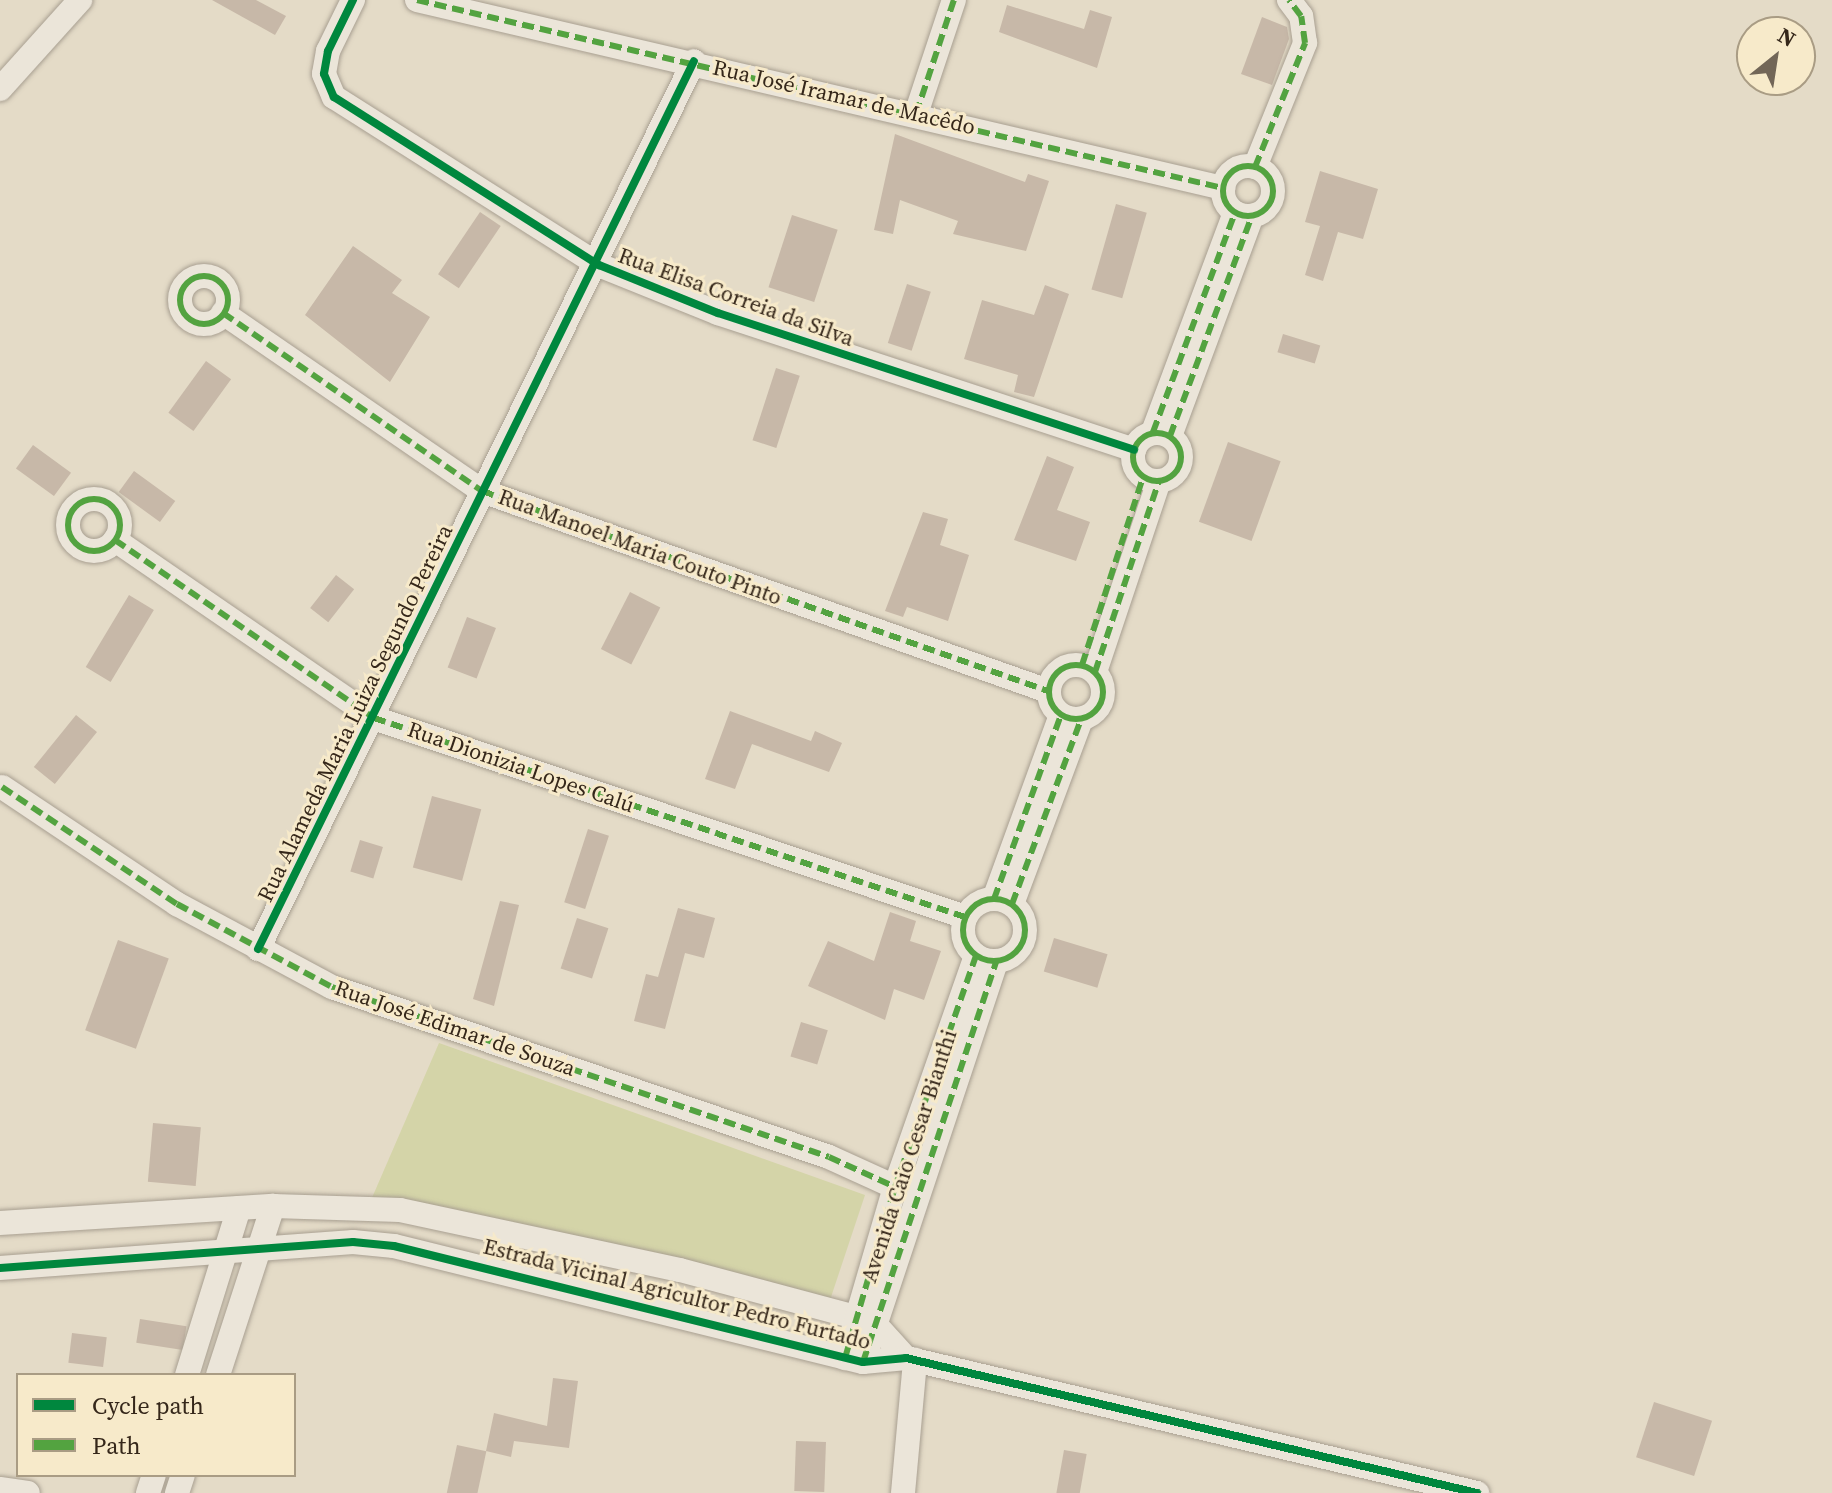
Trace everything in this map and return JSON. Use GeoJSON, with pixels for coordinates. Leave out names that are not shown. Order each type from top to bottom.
{"type":"FeatureCollection","features":[{"type":"Feature","properties":{"kind":"street"},"geometry":{"type":"LineString","coordinates":[[0,89],[80,0]]}},
{"type":"Feature","properties":{"kind":"street","name":"Rua Elisa Correia da Silva"},"geometry":{"type":"LineString","coordinates":[[353,0],[334,31],[324,74],[334,97],[599,265],[718,313],[1134,450]]}},
{"type":"Feature","properties":{"kind":"street","name":"Rua José Iramar de Macêdo"},"geometry":{"type":"LineString","coordinates":[[417,0],[694,61],[1223,188]]}},
{"type":"Feature","properties":{"kind":"street"},"geometry":{"type":"LineString","coordinates":[[916,114],[954,0]]}},
{"type":"Feature","properties":{"kind":"street"},"geometry":{"type":"LineString","coordinates":[[1255,167],[1305,43],[1301,16],[1289,0]]}},
{"type":"Feature","properties":{"kind":"street","name":"Rua Alameda Maria Luiza Segundo Pereira"},"geometry":{"type":"LineString","coordinates":[[258,949],[374,718],[482,491],[599,265],[694,61]]}},
{"type":"Feature","properties":{"kind":"street"},"geometry":{"type":"LineString","coordinates":[[1255,167],[1268,176],[1273,191],[1269,206],[1243,214],[1223,188],[1238,168],[1255,167]]}},
{"type":"Feature","properties":{"kind":"street"},"geometry":{"type":"LineString","coordinates":[[1151,479],[1133,461],[1134,450],[1162,434],[1243,214]]}},
{"type":"Feature","properties":{"kind":"street","name":"Rua Manoel Maria Couto Pinto"},"geometry":{"type":"LineString","coordinates":[[223,313],[482,491],[1048,691]]}},
{"type":"Feature","properties":{"kind":"street"},"geometry":{"type":"LineString","coordinates":[[1071,717],[1096,711],[1104,696],[1089,668],[1151,479],[1180,464],[1180,448],[1162,434]]}},
{"type":"Feature","properties":{"kind":"street","name":"Rua Dionizia Lopes Calú"},"geometry":{"type":"LineString","coordinates":[[115,540],[374,718],[965,917]]}},
{"type":"Feature","properties":{"kind":"street"},"geometry":{"type":"LineString","coordinates":[[1071,717],[1048,691],[1058,670],[1089,668]]}},
{"type":"Feature","properties":{"kind":"street"},"geometry":{"type":"LineString","coordinates":[[1003,902],[1071,717]]}},
{"type":"Feature","properties":{"kind":"street","name":"Rua José Edimar de Souza"},"geometry":{"type":"LineString","coordinates":[[1,789],[177,904],[258,949],[388,1008],[829,1157],[895,1187]]}},
{"type":"Feature","properties":{"kind":"street"},"geometry":{"type":"LineString","coordinates":[[1003,902],[1024,919],[1025,939],[1014,955],[986,959],[965,943],[965,917],[977,904],[1003,902]]}},
{"type":"Feature","properties":{"kind":"street","name":"Avenida Caio Cesar Bianthi"},"geometry":{"type":"LineString","coordinates":[[866,1321],[895,1187],[986,959]]}},
{"type":"Feature","properties":{"kind":"street","name":"Avenida Caio Cesar Bianthi"},"geometry":{"type":"LineString","coordinates":[[854,1360],[986,959]]}},
{"type":"Feature","properties":{"kind":"street"},"geometry":{"type":"LineString","coordinates":[[219,1373],[262,1250],[273,1206]]}},
{"type":"Feature","properties":{"kind":"street","name":"Estrada Vicinal Agricultor Pedro Furtado"},"geometry":{"type":"LineString","coordinates":[[0,1223],[273,1206],[400,1210],[680,1270],[866,1321],[911,1359]]}},
{"type":"Feature","properties":{"kind":"street"},"geometry":{"type":"LineString","coordinates":[[188,1373],[239,1208]]}},
{"type":"Feature","properties":{"kind":"street","name":"Estrada Vicinal Agricultor Pedro Furtado"},"geometry":{"type":"LineString","coordinates":[[0,1268],[227,1254],[353,1242],[394,1246],[854,1360],[911,1359],[1477,1493]]}},
{"type":"Feature","properties":{"kind":"street"},"geometry":{"type":"LineString","coordinates":[[903,1493],[911,1359]]}},
{"type":"Feature","properties":{"kind":"street"},"geometry":{"type":"LineString","coordinates":[[0,1489],[28,1493]]}},
{"type":"Feature","properties":{"kind":"green space"},"geometry":{"type":"Polygon","coordinates":[[[439,1043],[865,1195],[827,1309],[368,1207],[439,1043]]]}},
{"type":"Feature","properties":{"kind":"building"},"geometry":{"type":"Polygon","coordinates":[[[212,0],[256,0],[286,16],[275,35],[212,0]]]}},
{"type":"Feature","properties":{"kind":"building"},"geometry":{"type":"Polygon","coordinates":[[[1007,5],[1084,29],[1090,10],[1112,17],[1097,68],[999,32],[1007,5]]]}},
{"type":"Feature","properties":{"kind":"building"},"geometry":{"type":"Polygon","coordinates":[[[1262,17],[1287,27],[1289,39],[1272,85],[1241,74],[1262,17]]]}},
{"type":"Feature","properties":{"kind":"building"},"geometry":{"type":"Polygon","coordinates":[[[895,134],[1025,182],[1028,174],[1049,181],[1026,251],[953,234],[958,221],[900,200],[893,234],[874,230],[895,134]]]}},
{"type":"Feature","properties":{"kind":"building"},"geometry":{"type":"Polygon","coordinates":[[[1320,171],[1378,189],[1363,239],[1338,232],[1323,281],[1305,275],[1320,226],[1305,222],[1320,171]]]}},
{"type":"Feature","properties":{"kind":"building"},"geometry":{"type":"Polygon","coordinates":[[[1116,204],[1147,213],[1122,298],[1091,290],[1116,204]]]}},
{"type":"Feature","properties":{"kind":"building"},"geometry":{"type":"Polygon","coordinates":[[[480,212],[501,226],[459,288],[438,274],[480,212]]]}},
{"type":"Feature","properties":{"kind":"building"},"geometry":{"type":"Polygon","coordinates":[[[792,215],[838,230],[814,302],[769,287],[792,215]]]}},
{"type":"Feature","properties":{"kind":"building"},"geometry":{"type":"Polygon","coordinates":[[[353,246],[402,280],[392,293],[430,317],[390,382],[305,315],[353,246]]]}},
{"type":"Feature","properties":{"kind":"building"},"geometry":{"type":"Polygon","coordinates":[[[907,284],[931,292],[912,351],[888,343],[907,284]]]}},
{"type":"Feature","properties":{"kind":"building"},"geometry":{"type":"Polygon","coordinates":[[[1045,285],[1069,294],[1034,397],[1014,392],[1018,375],[964,359],[982,300],[1034,315],[1045,285]]]}},
{"type":"Feature","properties":{"kind":"building"},"geometry":{"type":"Polygon","coordinates":[[[1283,334],[1320,345],[1315,364],[1277,352],[1283,334]]]}},
{"type":"Feature","properties":{"kind":"building"},"geometry":{"type":"Polygon","coordinates":[[[206,361],[231,379],[193,431],[168,413],[206,361]]]}},
{"type":"Feature","properties":{"kind":"building"},"geometry":{"type":"Polygon","coordinates":[[[776,368],[800,376],[776,448],[753,440],[776,368]]]}},
{"type":"Feature","properties":{"kind":"building"},"geometry":{"type":"Polygon","coordinates":[[[1228,442],[1281,461],[1252,541],[1199,522],[1228,442]]]}},
{"type":"Feature","properties":{"kind":"building"},"geometry":{"type":"Polygon","coordinates":[[[33,445],[71,473],[54,496],[16,468],[33,445]]]}},
{"type":"Feature","properties":{"kind":"building"},"geometry":{"type":"Polygon","coordinates":[[[1047,456],[1074,467],[1057,510],[1090,522],[1076,561],[1014,540],[1047,456]]]}},
{"type":"Feature","properties":{"kind":"building"},"geometry":{"type":"Polygon","coordinates":[[[134,471],[175,501],[160,522],[119,492],[134,471]]]}},
{"type":"Feature","properties":{"kind":"building"},"geometry":{"type":"Polygon","coordinates":[[[923,512],[948,519],[940,545],[969,555],[948,621],[907,607],[903,617],[885,611],[923,512]]]}},
{"type":"Feature","properties":{"kind":"building"},"geometry":{"type":"Polygon","coordinates":[[[336,575],[354,589],[328,622],[310,608],[336,575]]]}},
{"type":"Feature","properties":{"kind":"building"},"geometry":{"type":"Polygon","coordinates":[[[630,592],[660,607],[631,664],[601,649],[630,592]]]}},
{"type":"Feature","properties":{"kind":"building"},"geometry":{"type":"Polygon","coordinates":[[[129,595],[154,610],[111,682],[86,667],[129,595]]]}},
{"type":"Feature","properties":{"kind":"building"},"geometry":{"type":"Polygon","coordinates":[[[467,617],[496,628],[477,679],[448,667],[467,617]]]}},
{"type":"Feature","properties":{"kind":"building"},"geometry":{"type":"Polygon","coordinates":[[[730,711],[811,741],[815,731],[842,743],[829,772],[752,744],[735,789],[705,779],[730,711]]]}},
{"type":"Feature","properties":{"kind":"building"},"geometry":{"type":"Polygon","coordinates":[[[76,715],[97,732],[55,784],[34,767],[76,715]]]}},
{"type":"Feature","properties":{"kind":"building"},"geometry":{"type":"Polygon","coordinates":[[[432,796],[481,809],[462,881],[413,867],[432,796]]]}},
{"type":"Feature","properties":{"kind":"building"},"geometry":{"type":"Polygon","coordinates":[[[588,829],[609,836],[585,909],[564,902],[588,829]]]}},
{"type":"Feature","properties":{"kind":"building"},"geometry":{"type":"Polygon","coordinates":[[[360,840],[383,847],[373,879],[350,872],[360,840]]]}},
{"type":"Feature","properties":{"kind":"building"},"geometry":{"type":"Polygon","coordinates":[[[500,901],[519,905],[494,1006],[473,999],[500,901]]]}},
{"type":"Feature","properties":{"kind":"building"},"geometry":{"type":"Polygon","coordinates":[[[678,908],[715,918],[704,958],[685,953],[665,1029],[634,1021],[646,974],[658,977],[678,908]]]}},
{"type":"Feature","properties":{"kind":"building"},"geometry":{"type":"Polygon","coordinates":[[[890,912],[916,921],[910,941],[941,951],[924,1000],[894,989],[885,1020],[808,986],[828,941],[874,961],[890,912]]]}},
{"type":"Feature","properties":{"kind":"building"},"geometry":{"type":"Polygon","coordinates":[[[577,918],[608,928],[592,979],[561,968],[577,918]]]}},
{"type":"Feature","properties":{"kind":"building"},"geometry":{"type":"Polygon","coordinates":[[[1054,938],[1108,954],[1097,988],[1044,971],[1054,938]]]}},
{"type":"Feature","properties":{"kind":"building"},"geometry":{"type":"Polygon","coordinates":[[[118,940],[169,958],[136,1049],[85,1030],[118,940]]]}},
{"type":"Feature","properties":{"kind":"building"},"geometry":{"type":"Polygon","coordinates":[[[801,1022],[828,1030],[817,1065],[790,1056],[801,1022]]]}},
{"type":"Feature","properties":{"kind":"building"},"geometry":{"type":"Polygon","coordinates":[[[153,1123],[201,1127],[196,1186],[148,1182],[153,1123]]]}},
{"type":"Feature","properties":{"kind":"building"},"geometry":{"type":"Polygon","coordinates":[[[140,1319],[186,1326],[183,1350],[136,1343],[140,1319]]]}},
{"type":"Feature","properties":{"kind":"building"},"geometry":{"type":"Polygon","coordinates":[[[72,1333],[107,1337],[103,1367],[68,1363],[72,1333]]]}},
{"type":"Feature","properties":{"kind":"building"},"geometry":{"type":"Polygon","coordinates":[[[553,1378],[578,1381],[569,1448],[514,1441],[511,1457],[486,1451],[494,1413],[547,1426],[553,1378]]]}},
{"type":"Feature","properties":{"kind":"building"},"geometry":{"type":"Polygon","coordinates":[[[1654,1402],[1712,1421],[1694,1476],[1636,1457],[1654,1402]]]}},
{"type":"Feature","properties":{"kind":"building"},"geometry":{"type":"Polygon","coordinates":[[[796,1441],[826,1442],[824,1492],[794,1491],[796,1441]]]}},
{"type":"Feature","properties":{"kind":"building"},"geometry":{"type":"Polygon","coordinates":[[[457,1445],[486,1451],[477,1493],[447,1493],[457,1445]]]}},
{"type":"Feature","properties":{"kind":"building"},"geometry":{"type":"Polygon","coordinates":[[[1064,1450],[1087,1454],[1080,1493],[1056,1493],[1064,1450]]]}},
{"type":"Feature","properties":{"kind":"marked path"},"geometry":{"type":"LineString","coordinates":[[417,0],[1223,188]]}},
{"type":"Feature","properties":{"kind":"marked path"},"geometry":{"type":"LineString","coordinates":[[916,114],[954,0]]}},
{"type":"Feature","properties":{"kind":"marked path"},"geometry":{"type":"LineString","coordinates":[[1255,167],[1305,43],[1301,16],[1289,0]]}},
{"type":"Feature","properties":{"kind":"marked path"},"geometry":{"type":"LineString","coordinates":[[1248,166],[1266,173],[1273,191],[1266,209],[1248,216],[1230,209],[1223,191],[1230,173],[1248,166]]}},
{"type":"Feature","properties":{"kind":"marked path"},"geometry":{"type":"LineString","coordinates":[[1153,432],[1235,213]]}},
{"type":"Feature","properties":{"kind":"marked path"},"geometry":{"type":"LineString","coordinates":[[1170,436],[1252,216]]}},
{"type":"Feature","properties":{"kind":"marked path"},"geometry":{"type":"LineString","coordinates":[[204,276],[221,283],[228,300],[221,317],[204,324],[187,317],[180,300],[187,283],[204,276]]}},
{"type":"Feature","properties":{"kind":"marked path"},"geometry":{"type":"LineString","coordinates":[[223,313],[482,491],[1048,691]]}},
{"type":"Feature","properties":{"kind":"marked path"},"geometry":{"type":"LineString","coordinates":[[1157,433],[1166,434],[1174,440],[1180,448],[1181,457],[1180,466],[1174,474],[1166,480],[1157,481],[1148,480],[1140,474],[1134,466],[1133,457],[1134,448],[1140,440],[1148,434],[1157,433]]}},
{"type":"Feature","properties":{"kind":"marked path"},"geometry":{"type":"LineString","coordinates":[[1082,665],[1143,477]]}},
{"type":"Feature","properties":{"kind":"marked path"},"geometry":{"type":"LineString","coordinates":[[1095,672],[1159,481]]}},
{"type":"Feature","properties":{"kind":"marked path"},"geometry":{"type":"LineString","coordinates":[[94,499],[113,506],[120,525],[113,544],[94,551],[75,544],[68,525],[75,506],[94,499]]}},
{"type":"Feature","properties":{"kind":"marked path"},"geometry":{"type":"LineString","coordinates":[[115,540],[374,718],[965,917]]}},
{"type":"Feature","properties":{"kind":"marked path"},"geometry":{"type":"LineString","coordinates":[[1076,665],[1087,667],[1095,673],[1101,681],[1103,692],[1101,703],[1095,711],[1087,717],[1076,719],[1065,717],[1057,711],[1051,703],[1049,692],[1051,681],[1057,673],[1065,667],[1076,665]]}},
{"type":"Feature","properties":{"kind":"marked path"},"geometry":{"type":"LineString","coordinates":[[994,899],[1061,715]]}},
{"type":"Feature","properties":{"kind":"marked path"},"geometry":{"type":"LineString","coordinates":[[1012,904],[1081,719]]}},
{"type":"Feature","properties":{"kind":"marked path"},"geometry":{"type":"LineString","coordinates":[[2,787],[177,904],[332,987],[829,1157],[895,1187]]}},
{"type":"Feature","properties":{"kind":"marked path"},"geometry":{"type":"LineString","coordinates":[[988,899],[1000,899],[1016,908],[1023,918],[1025,930],[1023,942],[1016,952],[1000,961],[988,961],[968,947],[963,936],[963,924],[977,904],[988,899]]}},
{"type":"Feature","properties":{"kind":"marked path"},"geometry":{"type":"LineString","coordinates":[[845,1358],[895,1187],[976,956]]}},
{"type":"Feature","properties":{"kind":"marked path"},"geometry":{"type":"LineString","coordinates":[[863,1362],[996,962]]}},
{"type":"Feature","properties":{"kind":"cycle path"},"geometry":{"type":"LineString","coordinates":[[353,0],[328,51],[324,74],[334,97],[599,265],[718,313],[1134,450]]}},
{"type":"Feature","properties":{"kind":"cycle path"},"geometry":{"type":"LineString","coordinates":[[258,949],[694,61]]}},
{"type":"Feature","properties":{"kind":"cycle path"},"geometry":{"type":"LineString","coordinates":[[0,1268],[353,1242],[394,1246],[863,1362],[906,1358],[1477,1493]]}}]}
